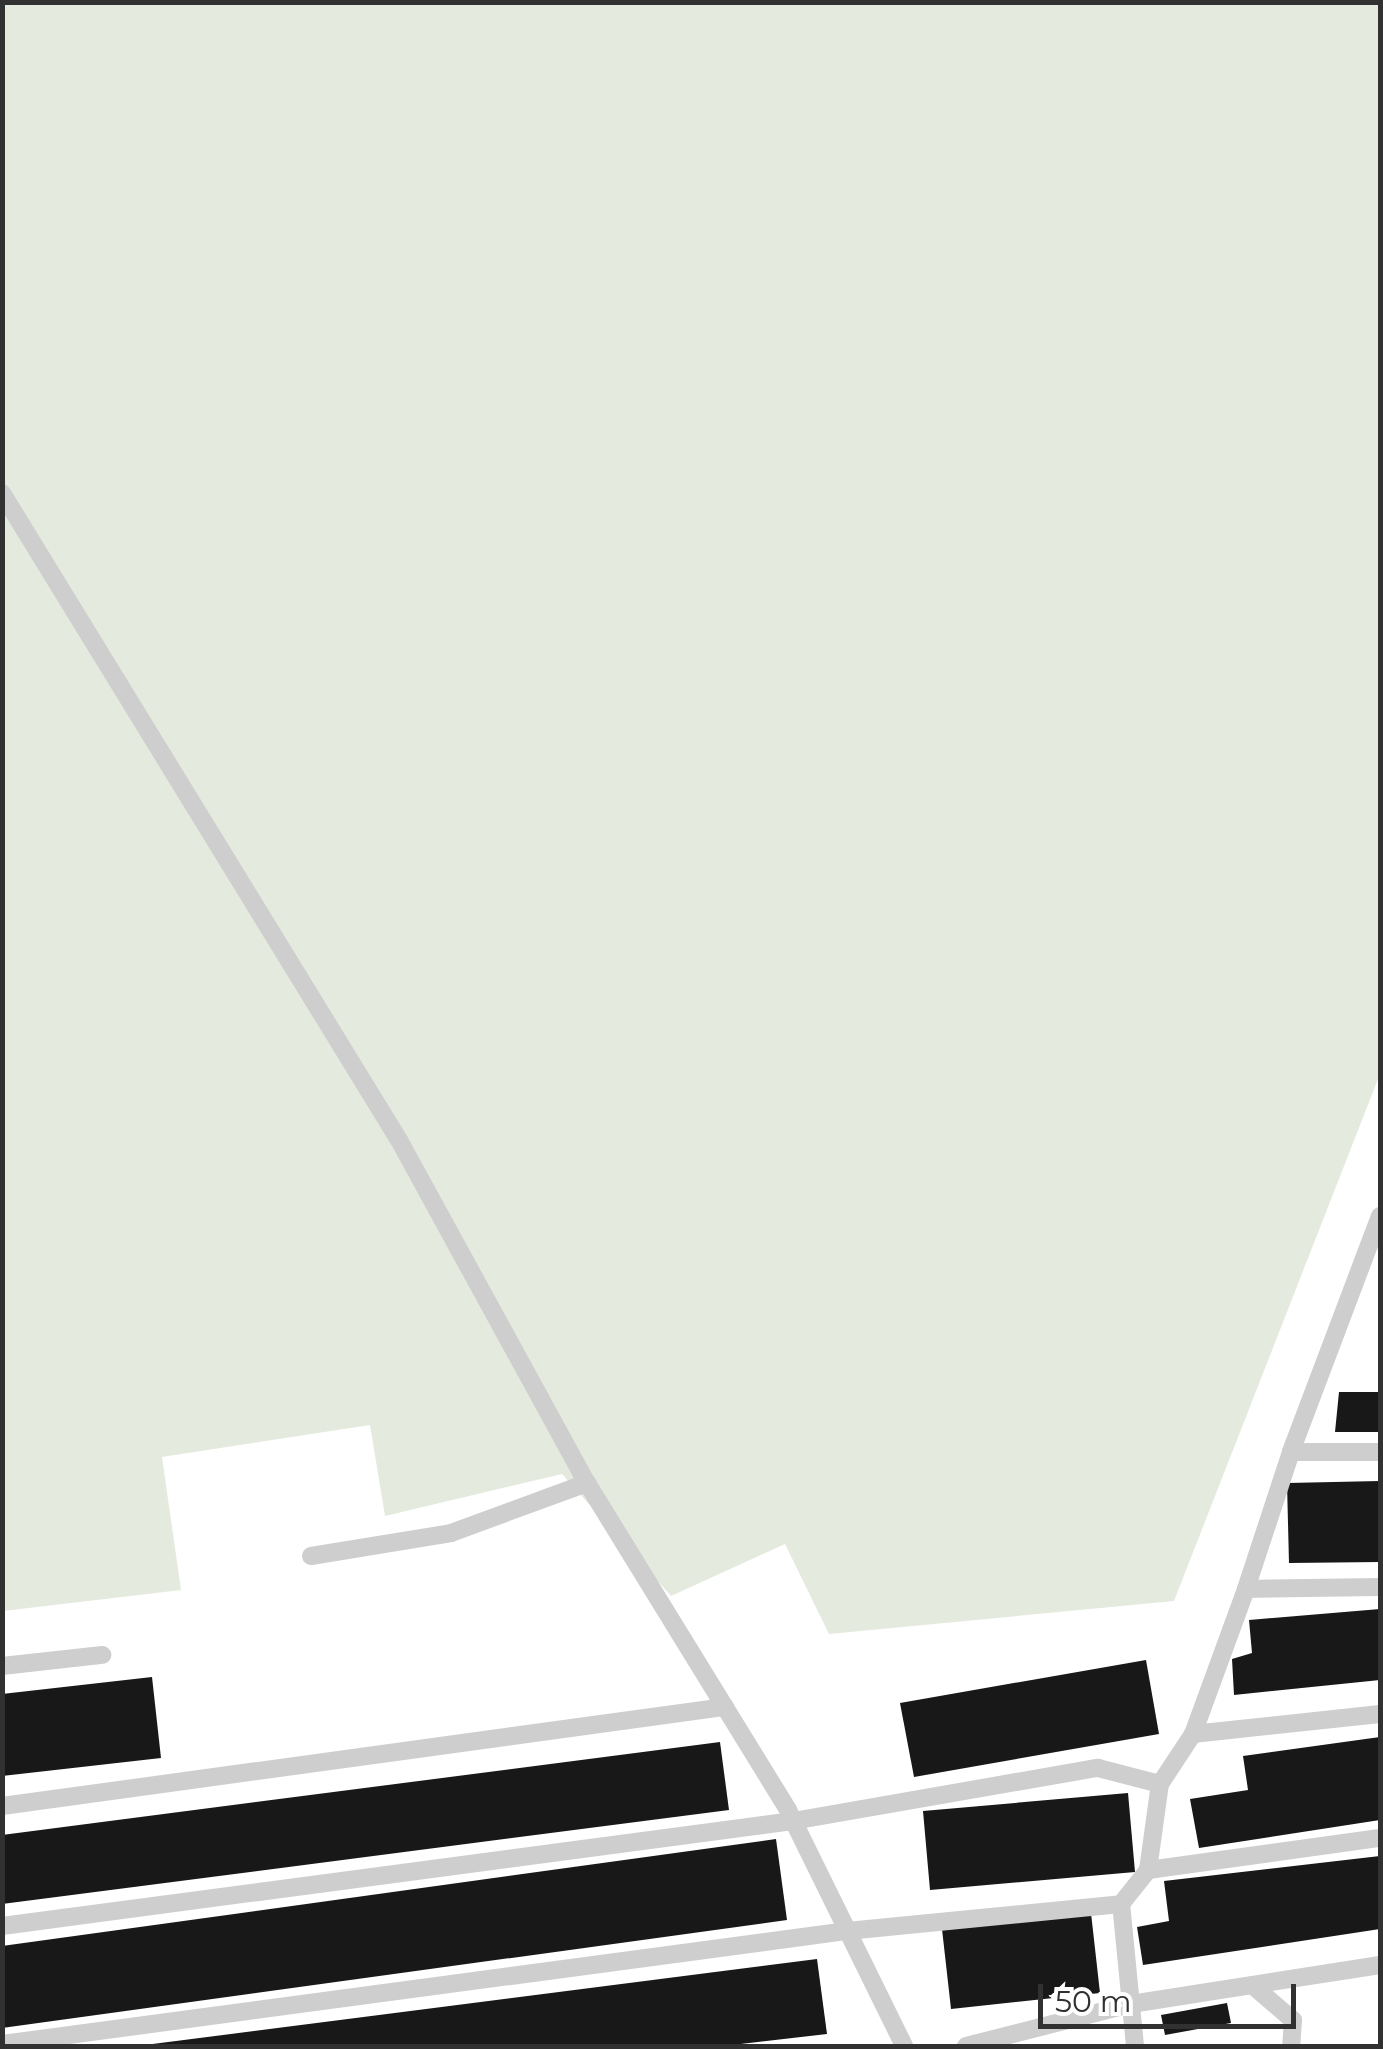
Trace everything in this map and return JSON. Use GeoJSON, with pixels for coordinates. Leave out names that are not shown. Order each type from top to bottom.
{"type":"FeatureCollection","features":[{"type":"Feature","properties":{"kind":"lane"},"geometry":{"type":"LineString","coordinates":[[2,492],[400,1140],[587,1483],[793,1821],[904,2046]]}},
{"type":"Feature","properties":{"kind":"lane"},"geometry":{"type":"LineString","coordinates":[[1135,2046],[1121,1904],[1148,1870],[1160,1784],[1193,1734],[1290,1452],[1380,1216]]}},
{"type":"Feature","properties":{"kind":"lane"},"geometry":{"type":"LineString","coordinates":[[1290,1452],[1380,1452]]}},
{"type":"Feature","properties":{"kind":"lane"},"geometry":{"type":"LineString","coordinates":[[311,1556],[451,1533],[587,1483]]}},
{"type":"Feature","properties":{"kind":"lane"},"geometry":{"type":"LineString","coordinates":[[1246,1589],[1380,1587]]}},
{"type":"Feature","properties":{"kind":"lane"},"geometry":{"type":"LineString","coordinates":[[2,1666],[102,1656]]}},
{"type":"Feature","properties":{"kind":"lane"},"geometry":{"type":"LineString","coordinates":[[2,1806],[725,1707]]}},
{"type":"Feature","properties":{"kind":"lane"},"geometry":{"type":"LineString","coordinates":[[1193,1734],[1380,1714]]}},
{"type":"Feature","properties":{"kind":"lane"},"geometry":{"type":"LineString","coordinates":[[2,1926],[793,1821],[1098,1768],[1160,1784]]}},
{"type":"Feature","properties":{"kind":"lane"},"geometry":{"type":"LineString","coordinates":[[1148,1870],[1380,1838]]}},
{"type":"Feature","properties":{"kind":"lane"},"geometry":{"type":"LineString","coordinates":[[2,2044],[847,1930],[1121,1904]]}},
{"type":"Feature","properties":{"kind":"lane"},"geometry":{"type":"LineString","coordinates":[[966,2046],[1131,2004],[1380,1966]]}},
{"type":"Feature","properties":{"kind":"lane"},"geometry":{"type":"LineString","coordinates":[[1252,1985],[1293,2020],[1291,2046]]}},
{"type":"Feature","properties":{"kind":"shaded area"},"geometry":{"type":"Polygon","coordinates":[[[2,3],[1380,3],[1380,1074],[1174,1601],[829,1634],[785,1544],[671,1596],[562,1474],[385,1516],[370,1425],[162,1457],[181,1590],[3,1611],[2,3]]]}},
{"type":"Feature","properties":{"kind":"building"},"geometry":{"type":"Polygon","coordinates":[[[1339,1392],[1380,1392],[1380,1432],[1335,1432],[1339,1392]]]}},
{"type":"Feature","properties":{"kind":"building"},"geometry":{"type":"Polygon","coordinates":[[[1380,1481],[1380,1562],[1289,1563],[1287,1483],[1380,1481]]]}},
{"type":"Feature","properties":{"kind":"building"},"geometry":{"type":"Polygon","coordinates":[[[1380,1609],[1380,1680],[1234,1695],[1232,1659],[1252,1653],[1249,1620],[1380,1609]]]}},
{"type":"Feature","properties":{"kind":"building"},"geometry":{"type":"Polygon","coordinates":[[[1146,1660],[1159,1734],[914,1777],[900,1703],[1146,1660]]]}},
{"type":"Feature","properties":{"kind":"building"},"geometry":{"type":"Polygon","coordinates":[[[152,1677],[161,1758],[2,1776],[2,1694],[152,1677]]]}},
{"type":"Feature","properties":{"kind":"building"},"geometry":{"type":"Polygon","coordinates":[[[1380,1737],[1380,1820],[1199,1848],[1190,1799],[1248,1790],[1243,1756],[1380,1737]]]}},
{"type":"Feature","properties":{"kind":"building"},"geometry":{"type":"Polygon","coordinates":[[[720,1742],[729,1810],[2,1904],[2,1835],[720,1742]]]}},
{"type":"Feature","properties":{"kind":"building"},"geometry":{"type":"Polygon","coordinates":[[[1128,1793],[1135,1872],[930,1890],[923,1811],[1128,1793]]]}},
{"type":"Feature","properties":{"kind":"building"},"geometry":{"type":"Polygon","coordinates":[[[776,1839],[787,1920],[2,2028],[2,1946],[776,1839]]]}},
{"type":"Feature","properties":{"kind":"building"},"geometry":{"type":"Polygon","coordinates":[[[1380,1856],[1380,1929],[1143,1965],[1137,1927],[1169,1921],[1164,1881],[1380,1856]]]}},
{"type":"Feature","properties":{"kind":"building"},"geometry":{"type":"Polygon","coordinates":[[[1091,1913],[1100,1993],[951,2009],[942,1929],[1091,1913]]]}},
{"type":"Feature","properties":{"kind":"building"},"geometry":{"type":"Polygon","coordinates":[[[817,1959],[827,2034],[724,2046],[137,2046],[817,1959]]]}},
{"type":"Feature","properties":{"kind":"building"},"geometry":{"type":"Polygon","coordinates":[[[1227,2003],[1231,2023],[1165,2035],[1161,2015],[1227,2003]]]}}]}
